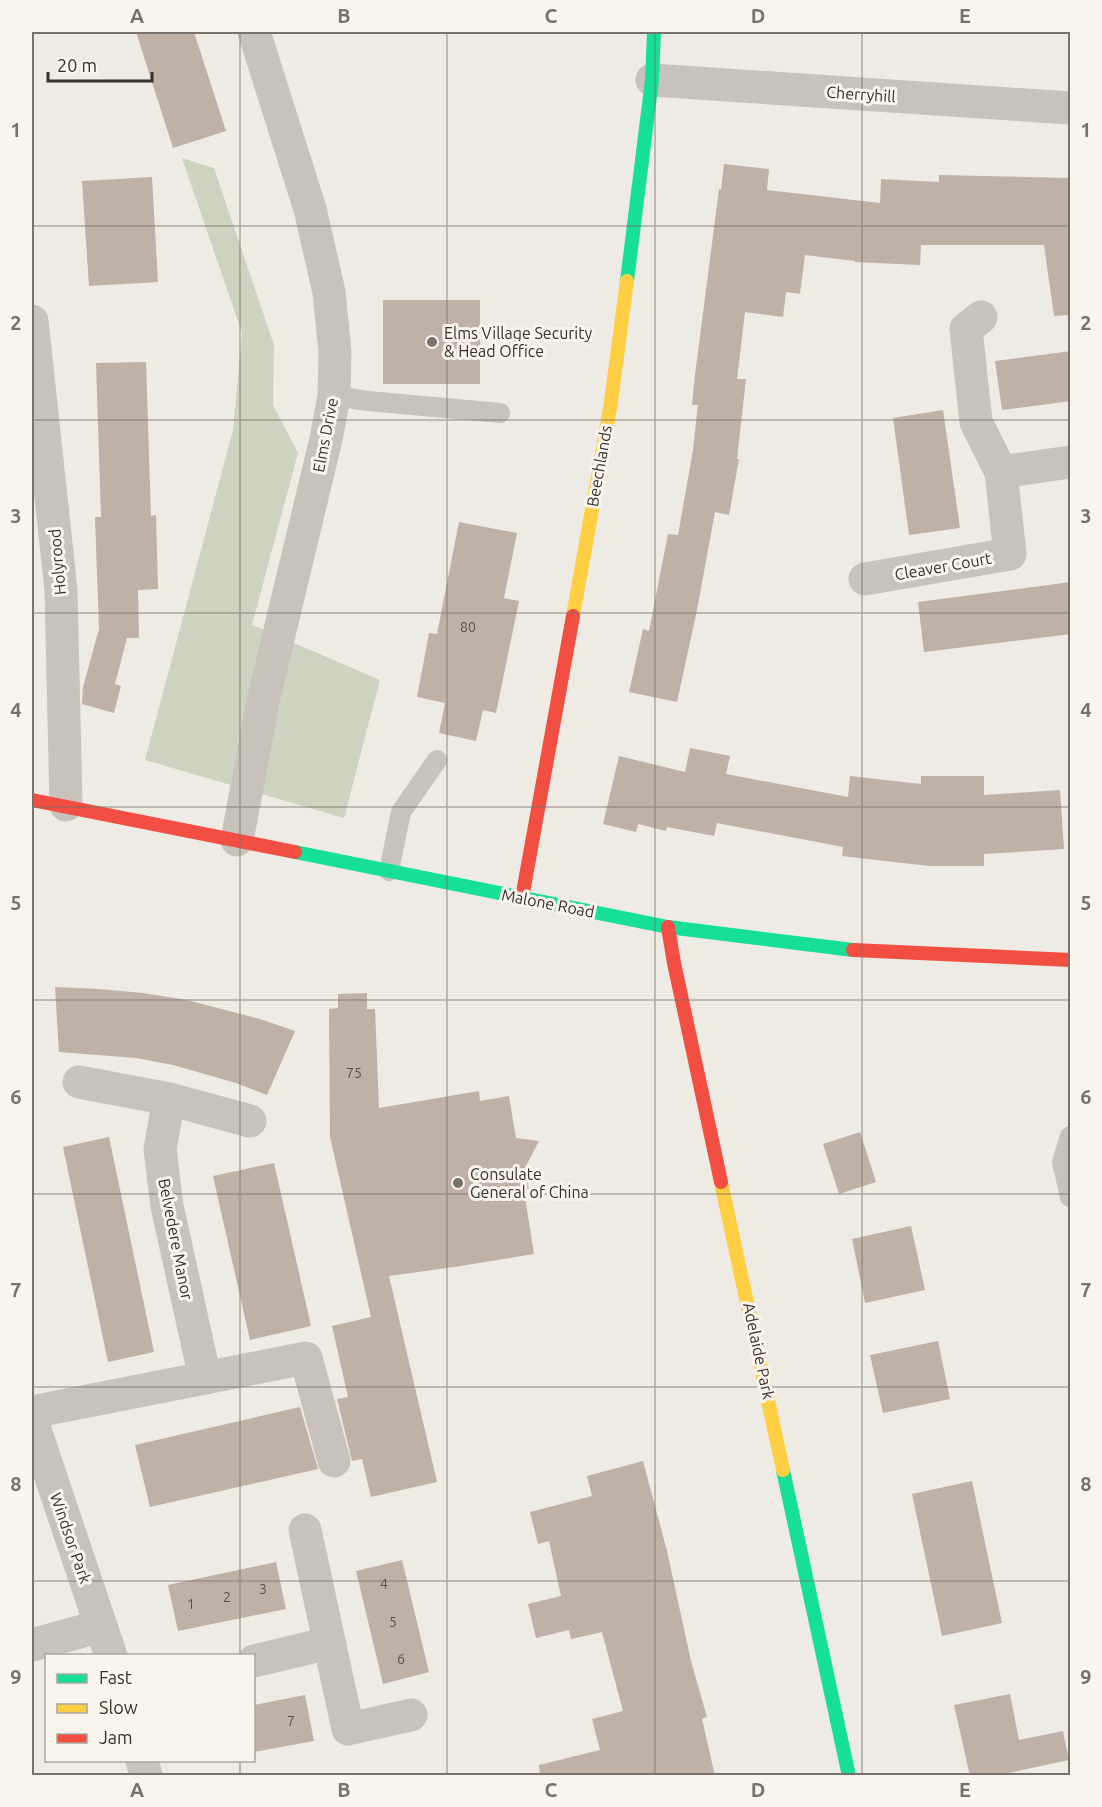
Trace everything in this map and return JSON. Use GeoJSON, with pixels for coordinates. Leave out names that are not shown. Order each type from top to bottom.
{"type":"FeatureCollection","features":[{"type":"Feature","properties":{"kind":"street","name":"Elms Drive"},"geometry":{"type":"LineString","coordinates":[[237,840],[264,697],[326,439],[334,396],[335,352],[329,292],[310,209],[254,32]]}},
{"type":"Feature","properties":{"kind":"street","name":"Beechlands"},"geometry":{"type":"LineString","coordinates":[[522,898],[610,409],[652,80],[654,32]]}},
{"type":"Feature","properties":{"kind":"street","name":"Cherryhill"},"geometry":{"type":"LineString","coordinates":[[652,80],[1071,108]]}},
{"type":"Feature","properties":{"kind":"street","name":"Cleaver Court"},"geometry":{"type":"LineString","coordinates":[[865,579],[1010,554],[1001,472],[976,422],[966,329],[981,317]]}},
{"type":"Feature","properties":{"kind":"street","name":"Holyrood"},"geometry":{"type":"LineString","coordinates":[[32,321],[61,590],[66,805]]}},
{"type":"Feature","properties":{"kind":"street"},"geometry":{"type":"LineString","coordinates":[[1001,472],[1071,462]]}},
{"type":"Feature","properties":{"kind":"street","name":"Malone Road"},"geometry":{"type":"LineString","coordinates":[[32,800],[668,927],[865,952],[1071,960]]}},
{"type":"Feature","properties":{"kind":"street","name":"Adelaide Park"},"geometry":{"type":"LineString","coordinates":[[668,927],[849,1776]]}},
{"type":"Feature","properties":{"kind":"street"},"geometry":{"type":"LineString","coordinates":[[79,1082],[169,1098],[250,1122]]}},
{"type":"Feature","properties":{"kind":"street","name":"Belvedere Manor"},"geometry":{"type":"LineString","coordinates":[[169,1098],[160,1149],[167,1206],[205,1378]]}},
{"type":"Feature","properties":{"kind":"street"},"geometry":{"type":"LineString","coordinates":[[32,1412],[306,1358],[334,1461]]}},
{"type":"Feature","properties":{"kind":"street","name":"Windsor Park"},"geometry":{"type":"LineString","coordinates":[[32,1421],[106,1641]]}},
{"type":"Feature","properties":{"kind":"street"},"geometry":{"type":"LineString","coordinates":[[305,1530],[348,1728],[411,1715]]}},
{"type":"Feature","properties":{"kind":"street"},"geometry":{"type":"LineString","coordinates":[[32,1645],[106,1641]]}},
{"type":"Feature","properties":{"kind":"street"},"geometry":{"type":"LineString","coordinates":[[255,1661],[329,1643]]}},
{"type":"Feature","properties":{"kind":"lane"},"geometry":{"type":"LineString","coordinates":[[334,396],[500,413]]}},
{"type":"Feature","properties":{"kind":"lane"},"geometry":{"type":"LineString","coordinates":[[389,871],[401,812],[437,760]]}},
{"type":"Feature","properties":{"kind":"lane"},"geometry":{"type":"LineString","coordinates":[[1071,1137],[1062,1162],[1071,1197]]}},
{"type":"Feature","properties":{"kind":"green space"},"geometry":{"type":"Polygon","coordinates":[[[182,158],[214,168],[274,345],[273,405],[298,453],[252,625],[380,680],[344,818],[145,760],[233,430],[242,333],[182,158]]]}},
{"type":"Feature","properties":{"kind":"building"},"geometry":{"type":"Polygon","coordinates":[[[136,32],[194,32],[226,131],[173,148],[136,32]]]}},
{"type":"Feature","properties":{"kind":"building"},"geometry":{"type":"Polygon","coordinates":[[[724,164],[769,169],[767,190],[880,203],[881,179],[939,182],[939,175],[1070,178],[1071,315],[1054,316],[1044,245],[921,245],[920,265],[855,262],[805,255],[800,294],[786,292],[783,317],[745,312],[737,379],[746,379],[737,459],[739,459],[729,515],[715,512],[677,702],[629,692],[643,629],[649,631],[668,534],[678,535],[693,450],[698,405],[692,405],[695,375],[724,164]]]}},
{"type":"Feature","properties":{"kind":"building"},"geometry":{"type":"Polygon","coordinates":[[[152,177],[158,282],[89,286],[82,181],[152,177]]]}},
{"type":"Feature","properties":{"kind":"building","name":"Elms Village Security & Head Office"},"geometry":{"type":"Polygon","coordinates":[[[383,300],[480,300],[480,384],[383,384],[383,300]]]}},
{"type":"Feature","properties":{"kind":"building"},"geometry":{"type":"Polygon","coordinates":[[[1071,351],[1071,401],[1002,410],[995,361],[1071,351]]]}},
{"type":"Feature","properties":{"kind":"building"},"geometry":{"type":"Polygon","coordinates":[[[146,362],[151,516],[156,515],[158,589],[138,590],[139,638],[127,638],[115,684],[121,686],[114,713],[82,704],[83,687],[99,629],[95,517],[101,517],[96,363],[146,362]]]}},
{"type":"Feature","properties":{"kind":"building"},"geometry":{"type":"Polygon","coordinates":[[[943,410],[960,528],[909,535],[893,418],[943,410]]]}},
{"type":"Feature","properties":{"kind":"building"},"geometry":{"type":"Polygon","coordinates":[[[459,522],[517,533],[504,598],[519,601],[496,713],[483,710],[476,741],[439,733],[445,703],[417,697],[429,633],[437,634],[459,522]]]}},
{"type":"Feature","properties":{"kind":"building"},"geometry":{"type":"Polygon","coordinates":[[[1071,582],[1071,634],[924,652],[918,602],[1071,582]]]}},
{"type":"Feature","properties":{"kind":"building"},"geometry":{"type":"Polygon","coordinates":[[[690,748],[730,756],[726,774],[848,797],[850,776],[921,784],[921,776],[984,776],[984,795],[1060,790],[1064,849],[984,854],[984,866],[929,866],[842,856],[843,847],[717,823],[714,836],[667,827],[666,831],[638,824],[636,832],[603,824],[619,756],[685,772],[690,748]]]}},
{"type":"Feature","properties":{"kind":"building"},"geometry":{"type":"Polygon","coordinates":[[[55,987],[143,993],[187,1000],[260,1019],[295,1031],[267,1095],[236,1083],[173,1065],[136,1058],[59,1052],[55,987]]]}},
{"type":"Feature","properties":{"kind":"building"},"geometry":{"type":"Polygon","coordinates":[[[367,993],[367,1009],[375,1009],[379,1108],[479,1091],[480,1101],[509,1096],[516,1138],[539,1141],[525,1168],[529,1190],[524,1191],[534,1254],[389,1276],[437,1482],[371,1497],[362,1459],[352,1461],[337,1399],[348,1397],[332,1326],[371,1317],[330,1137],[329,1009],[338,1008],[338,994],[367,993]]]}},
{"type":"Feature","properties":{"kind":"building"},"geometry":{"type":"Polygon","coordinates":[[[860,1132],[876,1182],[839,1194],[823,1144],[860,1132]]]}},
{"type":"Feature","properties":{"kind":"building"},"geometry":{"type":"Polygon","coordinates":[[[109,1137],[154,1352],[108,1362],[63,1147],[109,1137]]]}},
{"type":"Feature","properties":{"kind":"building"},"geometry":{"type":"Polygon","coordinates":[[[274,1163],[311,1326],[250,1340],[213,1176],[274,1163]]]}},
{"type":"Feature","properties":{"kind":"building"},"geometry":{"type":"Polygon","coordinates":[[[911,1226],[925,1290],[865,1303],[852,1239],[911,1226]]]}},
{"type":"Feature","properties":{"kind":"building"},"geometry":{"type":"Polygon","coordinates":[[[938,1341],[950,1399],[883,1413],[870,1355],[938,1341]]]}},
{"type":"Feature","properties":{"kind":"building"},"geometry":{"type":"Polygon","coordinates":[[[300,1407],[318,1469],[150,1507],[135,1445],[300,1407]]]}},
{"type":"Feature","properties":{"kind":"building"},"geometry":{"type":"Polygon","coordinates":[[[643,1461],[667,1551],[691,1661],[707,1717],[702,1719],[715,1776],[540,1776],[539,1765],[600,1750],[592,1719],[623,1711],[602,1632],[571,1639],[569,1630],[536,1638],[528,1604],[561,1596],[549,1541],[538,1544],[530,1512],[592,1496],[587,1476],[643,1461]]]}},
{"type":"Feature","properties":{"kind":"building"},"geometry":{"type":"Polygon","coordinates":[[[972,1481],[1002,1623],[942,1636],[912,1494],[972,1481]]]}},
{"type":"Feature","properties":{"kind":"building"},"geometry":{"type":"Polygon","coordinates":[[[402,1560],[429,1672],[383,1684],[356,1571],[402,1560]]]}},
{"type":"Feature","properties":{"kind":"building"},"geometry":{"type":"Polygon","coordinates":[[[276,1562],[286,1609],[178,1631],[168,1585],[276,1562]]]}},
{"type":"Feature","properties":{"kind":"building"},"geometry":{"type":"Polygon","coordinates":[[[1010,1694],[1019,1740],[1063,1731],[1069,1760],[994,1776],[970,1776],[954,1705],[1010,1694]]]}},
{"type":"Feature","properties":{"kind":"building"},"geometry":{"type":"Polygon","coordinates":[[[305,1695],[314,1741],[255,1752],[255,1705],[305,1695]]]}},
{"type":"Feature","properties":{"kind":"traffic: fast"},"geometry":{"type":"LineString","coordinates":[[627,281],[652,80],[654,32]]}},
{"type":"Feature","properties":{"kind":"traffic: fast"},"geometry":{"type":"LineString","coordinates":[[295,852],[668,927],[853,950]]}},
{"type":"Feature","properties":{"kind":"traffic: fast"},"geometry":{"type":"LineString","coordinates":[[783,1470],[849,1776]]}},
{"type":"Feature","properties":{"kind":"traffic: slow"},"geometry":{"type":"LineString","coordinates":[[573,616],[610,409],[627,281]]}},
{"type":"Feature","properties":{"kind":"traffic: slow"},"geometry":{"type":"LineString","coordinates":[[721,1182],[783,1470]]}},
{"type":"Feature","properties":{"kind":"traffic: jam"},"geometry":{"type":"LineString","coordinates":[[522,898],[573,616]]}},
{"type":"Feature","properties":{"kind":"traffic: jam"},"geometry":{"type":"LineString","coordinates":[[32,800],[295,852]]}},
{"type":"Feature","properties":{"kind":"traffic: jam"},"geometry":{"type":"LineString","coordinates":[[668,927],[721,1182]]}},
{"type":"Feature","properties":{"kind":"traffic: jam"},"geometry":{"type":"LineString","coordinates":[[853,950],[1070,960]]}},
{"type":"Feature","properties":{"kind":"place","name":"Elms Village Security & Head Office"},"geometry":{"type":"Point","coordinates":[432,342]}},
{"type":"Feature","properties":{"kind":"place","name":"Consulate General of China"},"geometry":{"type":"Point","coordinates":[458,1183]}}]}
